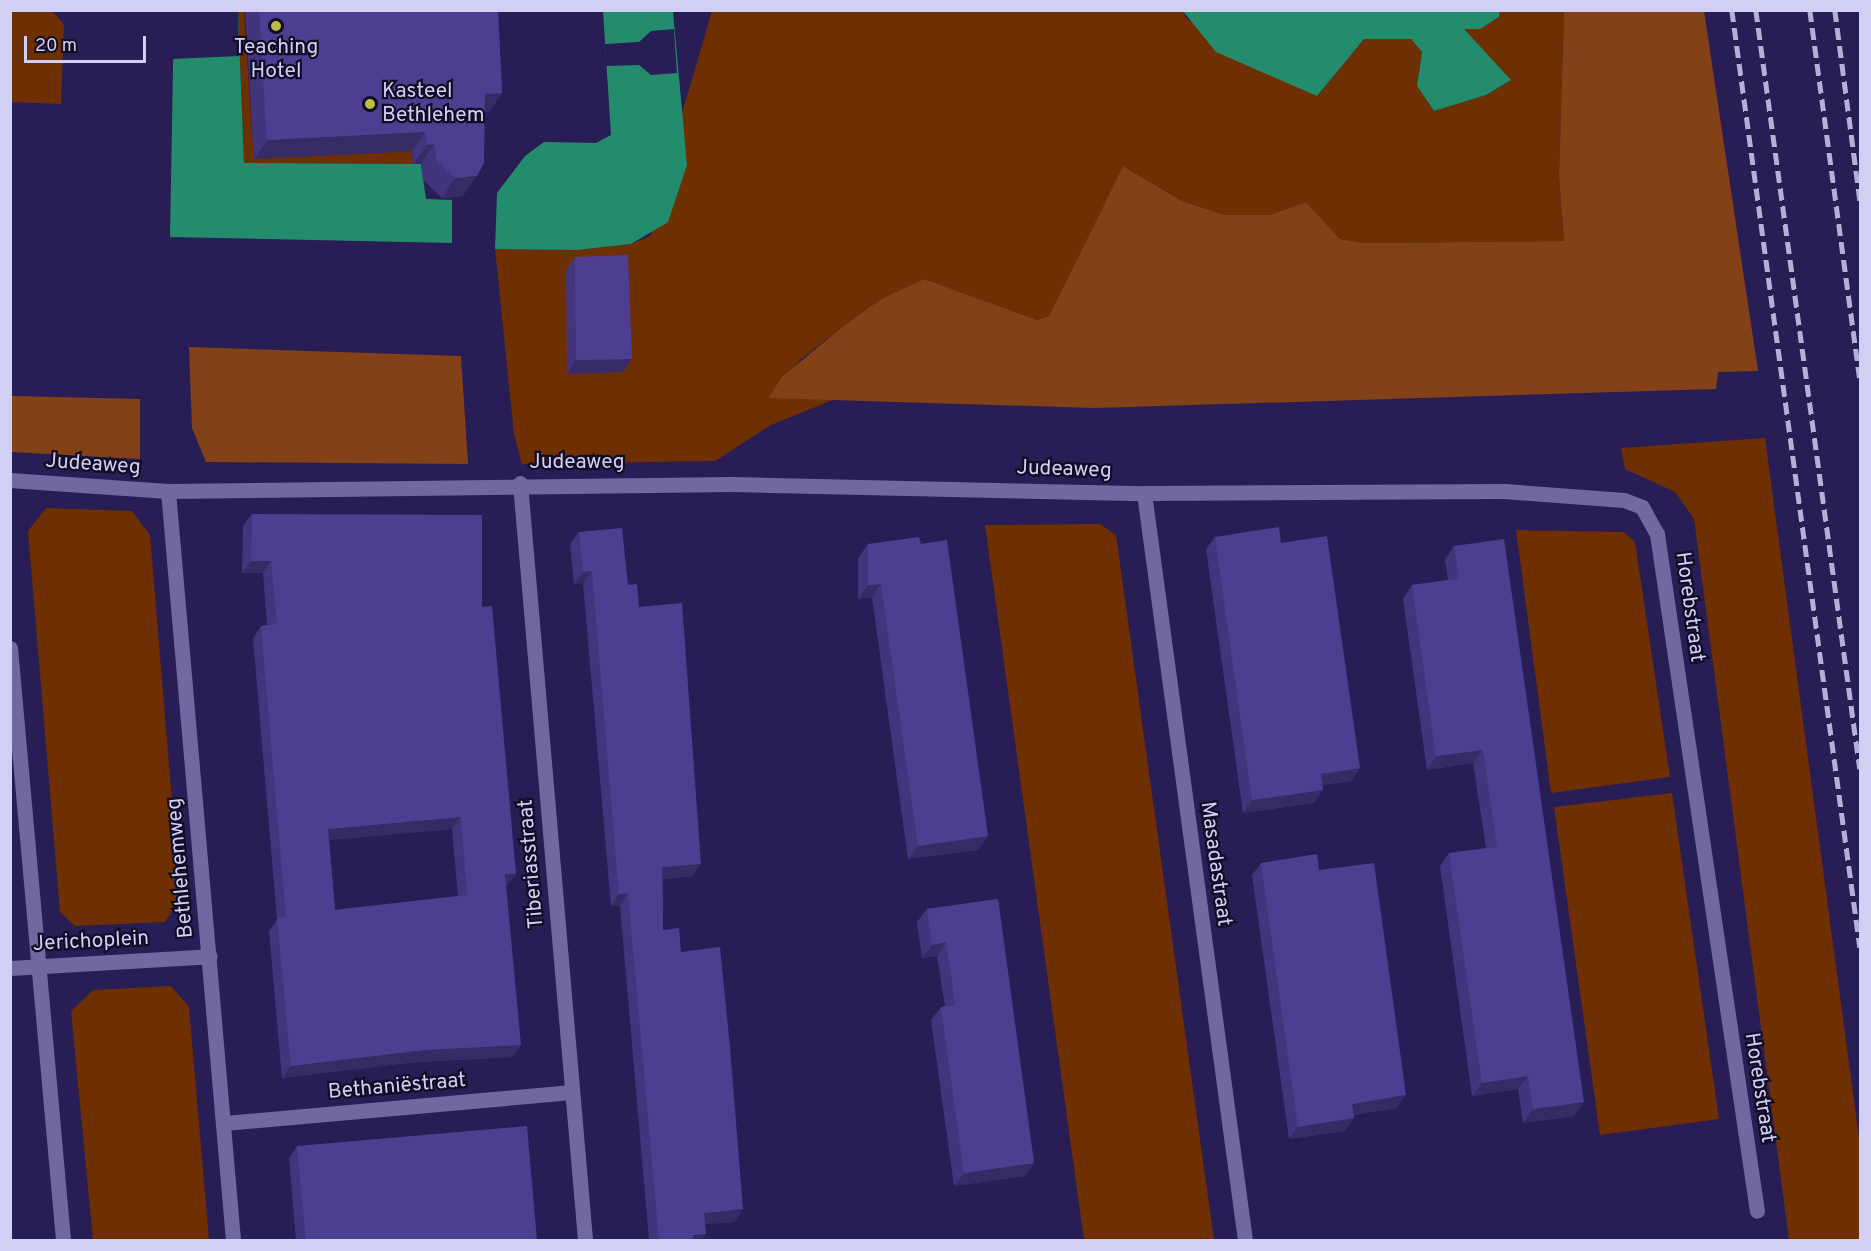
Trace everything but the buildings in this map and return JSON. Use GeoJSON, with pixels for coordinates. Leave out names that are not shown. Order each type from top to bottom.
{"type":"FeatureCollection","features":[{"type":"Feature","properties":{"kind":"street","name":"Judeaweg"},"geometry":{"type":"LineString","coordinates":[[10,480],[168,491],[520,483],[1144,493]]}},
{"type":"Feature","properties":{"kind":"street","name":"Tiberiasstraat"},"geometry":{"type":"LineString","coordinates":[[520,483],[585,1240]]}},
{"type":"Feature","properties":{"kind":"street","name":"Bethlehemweg"},"geometry":{"type":"LineString","coordinates":[[168,491],[225,1123],[233,1240]]}},
{"type":"Feature","properties":{"kind":"street","name":"Horebstraat"},"geometry":{"type":"LineString","coordinates":[[1144,493],[1504,491],[1608,495],[1641,507],[1657,534],[1757,1211]]}},
{"type":"Feature","properties":{"kind":"street","name":"Masadastraat"},"geometry":{"type":"LineString","coordinates":[[1144,493],[1245,1240]]}},
{"type":"Feature","properties":{"kind":"street"},"geometry":{"type":"LineString","coordinates":[[10,648],[41,965],[63,1240]]}},
{"type":"Feature","properties":{"kind":"street","name":"Jerichoplein"},"geometry":{"type":"LineString","coordinates":[[10,968],[210,956]]}},
{"type":"Feature","properties":{"kind":"street","name":"Bethaniëstraat"},"geometry":{"type":"LineString","coordinates":[[225,1123],[572,1092]]}},
{"type":"Feature","properties":{"kind":"shaded area"},"geometry":{"type":"Polygon","coordinates":[[[11,10],[52,11],[64,24],[61,104],[11,102],[11,10]]]}},
{"type":"Feature","properties":{"kind":"shaded area"},"geometry":{"type":"Polygon","coordinates":[[[174,11],[238,11],[244,163],[421,164],[426,199],[452,200],[452,243],[170,237],[174,11]]]}},
{"type":"Feature","properties":{"kind":"shaded area"},"geometry":{"type":"Polygon","coordinates":[[[238,11],[244,11],[254,159],[412,151],[413,164],[244,163],[238,11]]]}},
{"type":"Feature","properties":{"kind":"shaded area"},"geometry":{"type":"Polygon","coordinates":[[[603,11],[673,11],[687,165],[668,222],[631,244],[577,250],[495,249],[497,193],[525,156],[544,142],[596,143],[611,135],[603,11]]]}},
{"type":"Feature","properties":{"kind":"shaded area"},"geometry":{"type":"Polygon","coordinates":[[[712,11],[1183,11],[1186,18],[1317,96],[1364,39],[1411,39],[1422,52],[1417,86],[1434,111],[1486,95],[1511,80],[1463,29],[1499,17],[1500,11],[1564,11],[1559,176],[1564,241],[1362,243],[1340,239],[1306,202],[1270,215],[1225,215],[1182,201],[1123,166],[1049,316],[1037,320],[924,279],[881,299],[842,327],[800,360],[768,398],[840,397],[771,425],[715,461],[522,464],[514,434],[495,249],[577,250],[631,244],[650,236],[687,165],[680,120],[712,11]]]}},
{"type":"Feature","properties":{"kind":"shaded area"},"geometry":{"type":"Polygon","coordinates":[[[1183,11],[1500,11],[1499,17],[1480,29],[1464,29],[1511,80],[1486,95],[1434,111],[1417,86],[1422,52],[1411,39],[1364,39],[1317,96],[1216,52],[1183,11]]]}},
{"type":"Feature","properties":{"kind":"shaded area"},"geometry":{"type":"Polygon","coordinates":[[[1564,11],[1704,11],[1758,371],[1718,372],[1716,389],[1095,408],[768,398],[782,377],[842,327],[881,299],[924,279],[1037,320],[1049,316],[1123,166],[1182,201],[1225,215],[1270,215],[1306,202],[1340,239],[1362,243],[1564,241],[1559,176],[1564,11]]]}},
{"type":"Feature","properties":{"kind":"shaded area"},"geometry":{"type":"Polygon","coordinates":[[[189,347],[461,356],[468,464],[206,462],[192,428],[189,347]]]}},
{"type":"Feature","properties":{"kind":"shaded area"},"geometry":{"type":"Polygon","coordinates":[[[11,396],[140,399],[140,459],[11,452],[11,396]]]}},
{"type":"Feature","properties":{"kind":"shaded area"},"geometry":{"type":"Polygon","coordinates":[[[1765,438],[1860,1145],[1860,1240],[1789,1240],[1694,519],[1675,492],[1625,469],[1621,448],[1765,438]]]}},
{"type":"Feature","properties":{"kind":"shaded area"},"geometry":{"type":"Polygon","coordinates":[[[46,508],[132,511],[150,535],[180,898],[165,922],[75,926],[60,912],[28,531],[46,508]]]}},
{"type":"Feature","properties":{"kind":"shaded area"},"geometry":{"type":"Polygon","coordinates":[[[1100,524],[1116,535],[1214,1240],[1084,1240],[985,525],[1100,524]]]}},
{"type":"Feature","properties":{"kind":"shaded area"},"geometry":{"type":"Polygon","coordinates":[[[1516,530],[1624,532],[1635,542],[1670,777],[1551,793],[1516,530]]]}},
{"type":"Feature","properties":{"kind":"shaded area"},"geometry":{"type":"Polygon","coordinates":[[[1672,793],[1719,1119],[1600,1135],[1554,807],[1672,793]]]}},
{"type":"Feature","properties":{"kind":"shaded area"},"geometry":{"type":"Polygon","coordinates":[[[171,986],[189,1007],[209,1240],[93,1240],[71,1011],[93,990],[171,986]]]}},
{"type":"Feature","properties":{"kind":"pier"},"geometry":{"type":"Polygon","coordinates":[[[238,11],[239,56],[172,59],[174,12],[238,11]]]}},
{"type":"Feature","properties":{"kind":"pier"},"geometry":{"type":"Polygon","coordinates":[[[674,29],[677,73],[651,75],[639,65],[606,66],[605,44],[639,42],[651,31],[674,29]]]}},
{"type":"Feature","properties":{"kind":"railway"},"geometry":{"type":"LineString","coordinates":[[1732,10],[1860,947]]}},
{"type":"Feature","properties":{"kind":"railway"},"geometry":{"type":"LineString","coordinates":[[1756,10],[1860,769]]}},
{"type":"Feature","properties":{"kind":"railway"},"geometry":{"type":"LineString","coordinates":[[1810,10],[1860,378]]}},
{"type":"Feature","properties":{"kind":"railway"},"geometry":{"type":"LineString","coordinates":[[1835,10],[1860,201]]}},
{"type":"Feature","properties":{"kind":"place","name":"Teaching Hotel"},"geometry":{"type":"Point","coordinates":[276,26]}},
{"type":"Feature","properties":{"kind":"place","name":"Kasteel Bethlehem"},"geometry":{"type":"Point","coordinates":[370,104]}}]}
